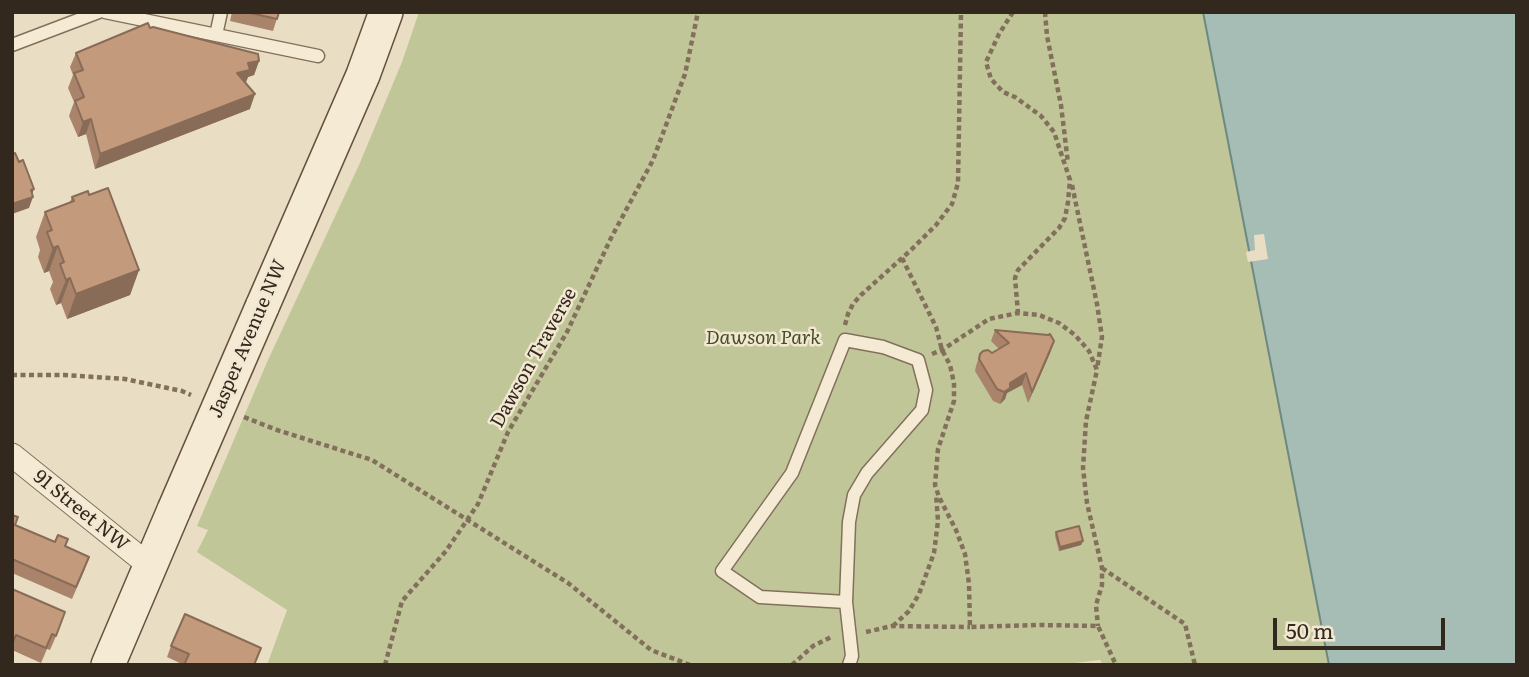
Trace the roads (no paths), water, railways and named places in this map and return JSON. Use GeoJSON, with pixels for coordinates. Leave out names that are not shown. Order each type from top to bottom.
{"type":"FeatureCollection","features":[{"type":"Feature","properties":{"kind":"main road","name":"Jasper Avenue NW"},"geometry":{"type":"LineString","coordinates":[[108,665],[363,75],[386,12]]}},
{"type":"Feature","properties":{"kind":"street","name":"91 Street NW"},"geometry":{"type":"LineString","coordinates":[[12,455],[150,566]]}},
{"type":"Feature","properties":{"kind":"lane"},"geometry":{"type":"LineString","coordinates":[[12,45],[99,12]]}},
{"type":"Feature","properties":{"kind":"lane"},"geometry":{"type":"LineString","coordinates":[[105,12],[318,56]]}},
{"type":"Feature","properties":{"kind":"lane"},"geometry":{"type":"LineString","coordinates":[[215,35],[221,12]]}},
{"type":"Feature","properties":{"kind":"lane"},"geometry":{"type":"LineString","coordinates":[[846,602],[760,597],[722,571],[792,472],[845,340],[883,347],[918,360],[926,390],[922,410],[867,472],[854,495],[849,522],[846,602],[852,656],[849,665]]}},
{"type":"Feature","properties":{"kind":"water"},"geometry":{"type":"Polygon","coordinates":[[[1203,12],[1517,12],[1517,665],[1329,665],[1203,12]]]}},
{"type":"Feature","properties":{"kind":"park label","name":"Dawson Park"},"geometry":{"type":"Point","coordinates":[763,338]}}]}
